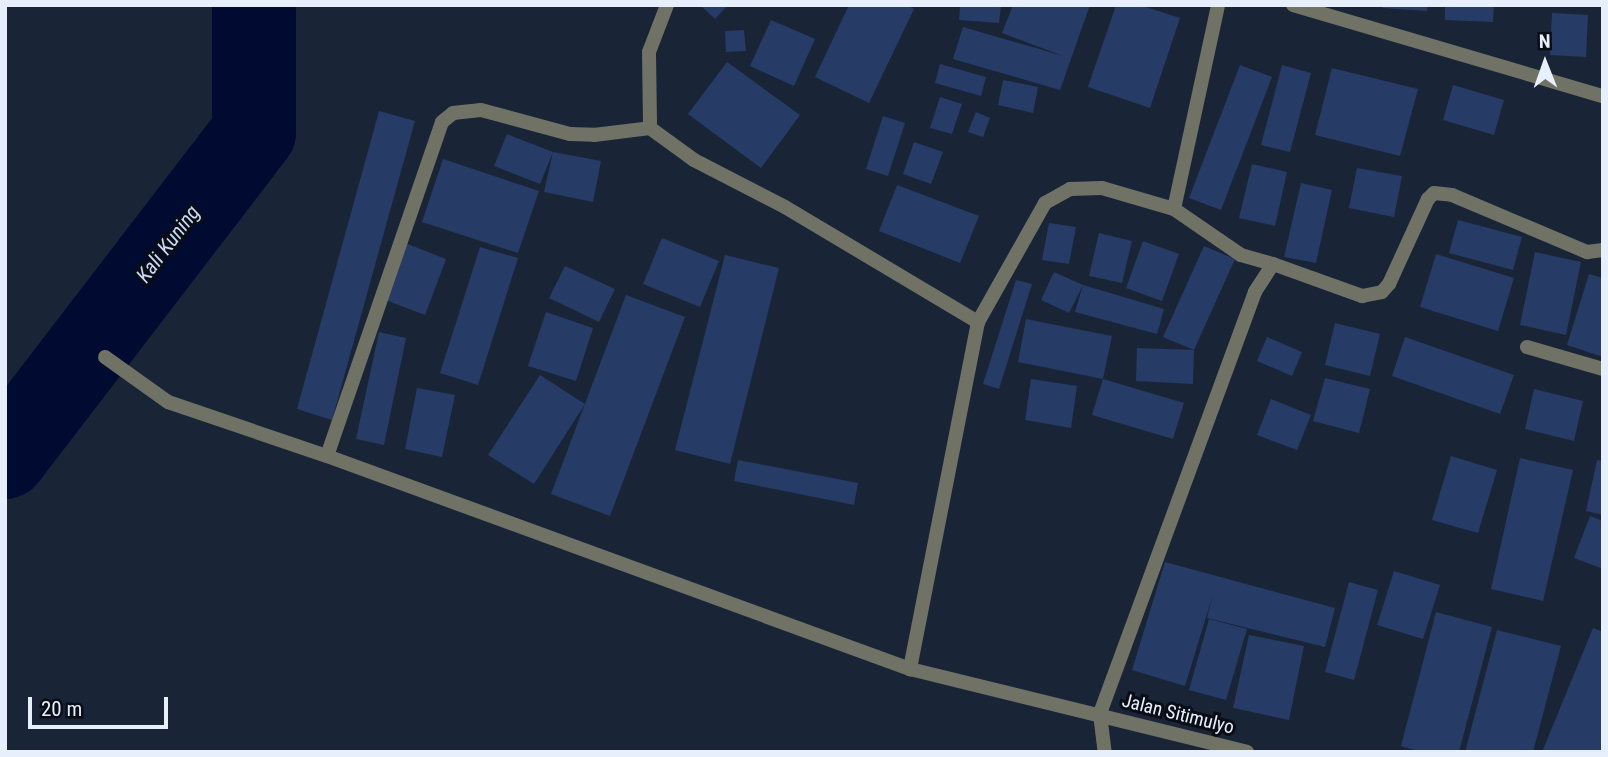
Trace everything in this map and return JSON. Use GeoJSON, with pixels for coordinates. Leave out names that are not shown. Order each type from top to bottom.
{"type":"FeatureCollection","features":[{"type":"Feature","properties":{"kind":"street"},"geometry":{"type":"LineString","coordinates":[[650,128],[649,52],[667,5]]}},
{"type":"Feature","properties":{"kind":"street"},"geometry":{"type":"LineString","coordinates":[[1174,209],[1218,5]]}},
{"type":"Feature","properties":{"kind":"street"},"geometry":{"type":"LineString","coordinates":[[1293,5],[1603,96]]}},
{"type":"Feature","properties":{"kind":"street"},"geometry":{"type":"LineString","coordinates":[[327,456],[442,122],[453,113],[481,110],[570,134],[594,135],[650,128],[694,160],[785,207],[978,322]]}},
{"type":"Feature","properties":{"kind":"street"},"geometry":{"type":"LineString","coordinates":[[910,669],[978,322],[1045,202],[1070,189],[1102,188],[1174,209],[1241,255],[1362,296],[1382,292],[1389,284],[1428,199],[1434,193],[1452,195],[1587,252],[1603,250]]}},
{"type":"Feature","properties":{"kind":"street"},"geometry":{"type":"LineString","coordinates":[[1105,750],[1100,714],[1255,292],[1273,264]]}},
{"type":"Feature","properties":{"kind":"street"},"geometry":{"type":"LineString","coordinates":[[1527,347],[1603,369]]}},
{"type":"Feature","properties":{"kind":"street","name":"Jalan Sitimulyo"},"geometry":{"type":"LineString","coordinates":[[105,357],[168,402],[327,456],[910,669],[1247,752]]}},
{"type":"Feature","properties":{"kind":"building"},"geometry":{"type":"Polygon","coordinates":[[[700,5],[728,5],[715,19],[700,5]]]}},
{"type":"Feature","properties":{"kind":"building"},"geometry":{"type":"Polygon","coordinates":[[[849,5],[907,5],[914,9],[869,103],[815,77],[849,5]]]}},
{"type":"Feature","properties":{"kind":"building"},"geometry":{"type":"Polygon","coordinates":[[[960,5],[1001,5],[999,23],[959,20],[960,5]]]}},
{"type":"Feature","properties":{"kind":"building"},"geometry":{"type":"Polygon","coordinates":[[[1013,5],[1090,5],[1060,90],[953,59],[963,27],[1063,56],[1002,33],[1013,5]]]}},
{"type":"Feature","properties":{"kind":"building"},"geometry":{"type":"Polygon","coordinates":[[[1116,5],[1140,5],[1180,18],[1150,108],[1088,87],[1116,5]]]}},
{"type":"Feature","properties":{"kind":"building"},"geometry":{"type":"Polygon","coordinates":[[[1383,5],[1428,5],[1427,11],[1382,8],[1383,5]]]}},
{"type":"Feature","properties":{"kind":"building"},"geometry":{"type":"Polygon","coordinates":[[[1445,5],[1494,5],[1493,22],[1445,20],[1445,5]]]}},
{"type":"Feature","properties":{"kind":"building"},"geometry":{"type":"Polygon","coordinates":[[[1552,13],[1588,15],[1586,57],[1550,55],[1552,13]]]}},
{"type":"Feature","properties":{"kind":"building"},"geometry":{"type":"Polygon","coordinates":[[[771,20],[815,39],[794,86],[750,66],[771,20]]]}},
{"type":"Feature","properties":{"kind":"building"},"geometry":{"type":"Polygon","coordinates":[[[744,30],[746,51],[726,52],[725,31],[744,30]]]}},
{"type":"Feature","properties":{"kind":"building"},"geometry":{"type":"Polygon","coordinates":[[[727,62],[800,115],[761,168],[688,114],[727,62]]]}},
{"type":"Feature","properties":{"kind":"building"},"geometry":{"type":"Polygon","coordinates":[[[940,64],[986,77],[981,96],[935,83],[940,64]]]}},
{"type":"Feature","properties":{"kind":"building"},"geometry":{"type":"Polygon","coordinates":[[[1240,65],[1272,77],[1221,210],[1189,198],[1240,65]]]}},
{"type":"Feature","properties":{"kind":"building"},"geometry":{"type":"Polygon","coordinates":[[[1282,65],[1311,73],[1290,152],[1261,145],[1282,65]]]}},
{"type":"Feature","properties":{"kind":"building"},"geometry":{"type":"Polygon","coordinates":[[[1332,68],[1418,89],[1400,156],[1315,135],[1332,68]]]}},
{"type":"Feature","properties":{"kind":"building"},"geometry":{"type":"Polygon","coordinates":[[[1003,80],[1038,87],[1033,113],[998,105],[1003,80]]]}},
{"type":"Feature","properties":{"kind":"building"},"geometry":{"type":"Polygon","coordinates":[[[1453,85],[1504,100],[1494,135],[1443,120],[1453,85]]]}},
{"type":"Feature","properties":{"kind":"building"},"geometry":{"type":"Polygon","coordinates":[[[940,97],[962,104],[952,134],[930,128],[940,97]]]}},
{"type":"Feature","properties":{"kind":"building"},"geometry":{"type":"Polygon","coordinates":[[[379,111],[415,121],[332,420],[297,409],[379,111]]]}},
{"type":"Feature","properties":{"kind":"building"},"geometry":{"type":"Polygon","coordinates":[[[976,112],[990,118],[983,137],[968,132],[976,112]]]}},
{"type":"Feature","properties":{"kind":"building"},"geometry":{"type":"Polygon","coordinates":[[[883,116],[905,123],[888,176],[866,169],[883,116]]]}},
{"type":"Feature","properties":{"kind":"building"},"geometry":{"type":"Polygon","coordinates":[[[507,134],[553,152],[540,184],[494,166],[507,134]]]}},
{"type":"Feature","properties":{"kind":"building"},"geometry":{"type":"Polygon","coordinates":[[[914,142],[943,152],[931,184],[903,174],[914,142]]]}},
{"type":"Feature","properties":{"kind":"building"},"geometry":{"type":"Polygon","coordinates":[[[553,152],[601,161],[593,202],[544,192],[553,152]]]}},
{"type":"Feature","properties":{"kind":"building"},"geometry":{"type":"Polygon","coordinates":[[[443,159],[539,191],[518,253],[422,222],[443,159]]]}},
{"type":"Feature","properties":{"kind":"building"},"geometry":{"type":"Polygon","coordinates":[[[1252,164],[1287,172],[1275,226],[1239,218],[1252,164]]]}},
{"type":"Feature","properties":{"kind":"building"},"geometry":{"type":"Polygon","coordinates":[[[1357,168],[1402,176],[1394,217],[1349,208],[1357,168]]]}},
{"type":"Feature","properties":{"kind":"building"},"geometry":{"type":"Polygon","coordinates":[[[1301,183],[1332,190],[1316,263],[1284,257],[1301,183]]]}},
{"type":"Feature","properties":{"kind":"building"},"geometry":{"type":"Polygon","coordinates":[[[897,185],[979,216],[960,263],[879,231],[897,185]]]}},
{"type":"Feature","properties":{"kind":"building"},"geometry":{"type":"Polygon","coordinates":[[[1458,220],[1522,237],[1513,270],[1449,253],[1458,220]]]}},
{"type":"Feature","properties":{"kind":"building"},"geometry":{"type":"Polygon","coordinates":[[[1049,223],[1076,227],[1069,264],[1042,260],[1049,223]]]}},
{"type":"Feature","properties":{"kind":"building"},"geometry":{"type":"Polygon","coordinates":[[[1099,233],[1132,241],[1122,283],[1089,276],[1099,233]]]}},
{"type":"Feature","properties":{"kind":"building"},"geometry":{"type":"Polygon","coordinates":[[[662,238],[719,261],[700,307],[643,284],[662,238]]]}},
{"type":"Feature","properties":{"kind":"building"},"geometry":{"type":"Polygon","coordinates":[[[1143,241],[1179,254],[1162,301],[1126,288],[1143,241]]]}},
{"type":"Feature","properties":{"kind":"building"},"geometry":{"type":"Polygon","coordinates":[[[405,243],[446,259],[425,315],[383,299],[405,243]]]}},
{"type":"Feature","properties":{"kind":"building"},"geometry":{"type":"Polygon","coordinates":[[[1204,246],[1235,259],[1194,350],[1163,337],[1204,246]]]}},
{"type":"Feature","properties":{"kind":"building"},"geometry":{"type":"Polygon","coordinates":[[[480,247],[518,258],[478,385],[440,373],[480,247]]]}},
{"type":"Feature","properties":{"kind":"building"},"geometry":{"type":"Polygon","coordinates":[[[1535,252],[1581,262],[1566,335],[1520,325],[1535,252]]]}},
{"type":"Feature","properties":{"kind":"building"},"geometry":{"type":"Polygon","coordinates":[[[1436,254],[1514,278],[1498,331],[1420,307],[1436,254]]]}},
{"type":"Feature","properties":{"kind":"building"},"geometry":{"type":"Polygon","coordinates":[[[725,255],[779,268],[730,464],[675,450],[725,255]]]}},
{"type":"Feature","properties":{"kind":"building"},"geometry":{"type":"Polygon","coordinates":[[[565,266],[615,289],[599,322],[549,298],[565,266]]]}},
{"type":"Feature","properties":{"kind":"building"},"geometry":{"type":"Polygon","coordinates":[[[1054,272],[1083,285],[1069,313],[1041,300],[1054,272]]]}},
{"type":"Feature","properties":{"kind":"building"},"geometry":{"type":"Polygon","coordinates":[[[1589,274],[1603,278],[1603,357],[1567,345],[1589,274]]]}},
{"type":"Feature","properties":{"kind":"building"},"geometry":{"type":"Polygon","coordinates":[[[1016,280],[1032,284],[999,389],[983,384],[1016,280]]]}},
{"type":"Feature","properties":{"kind":"building"},"geometry":{"type":"Polygon","coordinates":[[[1083,285],[1164,309],[1157,334],[1075,312],[1083,285]]]}},
{"type":"Feature","properties":{"kind":"building"},"geometry":{"type":"Polygon","coordinates":[[[626,295],[685,317],[610,516],[551,494],[626,295]]]}},
{"type":"Feature","properties":{"kind":"building"},"geometry":{"type":"Polygon","coordinates":[[[546,312],[593,328],[576,381],[528,366],[546,312]]]}},
{"type":"Feature","properties":{"kind":"building"},"geometry":{"type":"Polygon","coordinates":[[[1026,319],[1112,336],[1103,379],[1018,362],[1026,319]]]}},
{"type":"Feature","properties":{"kind":"building"},"geometry":{"type":"Polygon","coordinates":[[[1335,323],[1380,334],[1370,376],[1325,365],[1335,323]]]}},
{"type":"Feature","properties":{"kind":"building"},"geometry":{"type":"Polygon","coordinates":[[[379,332],[406,338],[384,445],[356,439],[379,332]]]}},
{"type":"Feature","properties":{"kind":"building"},"geometry":{"type":"Polygon","coordinates":[[[1267,337],[1302,352],[1292,376],[1257,361],[1267,337]]]}},
{"type":"Feature","properties":{"kind":"building"},"geometry":{"type":"Polygon","coordinates":[[[1405,337],[1514,375],[1500,414],[1392,376],[1405,337]]]}},
{"type":"Feature","properties":{"kind":"building"},"geometry":{"type":"Polygon","coordinates":[[[1137,348],[1194,350],[1193,384],[1136,381],[1137,348]]]}},
{"type":"Feature","properties":{"kind":"building"},"geometry":{"type":"Polygon","coordinates":[[[540,375],[585,404],[534,484],[488,455],[540,375]]]}},
{"type":"Feature","properties":{"kind":"building"},"geometry":{"type":"Polygon","coordinates":[[[1325,378],[1370,389],[1359,433],[1313,421],[1325,378]]]}},
{"type":"Feature","properties":{"kind":"building"},"geometry":{"type":"Polygon","coordinates":[[[1031,379],[1077,386],[1071,428],[1025,420],[1031,379]]]}},
{"type":"Feature","properties":{"kind":"building"},"geometry":{"type":"Polygon","coordinates":[[[1103,379],[1184,403],[1173,439],[1092,415],[1103,379]]]}},
{"type":"Feature","properties":{"kind":"building"},"geometry":{"type":"Polygon","coordinates":[[[417,388],[455,395],[442,457],[405,449],[417,388]]]}},
{"type":"Feature","properties":{"kind":"building"},"geometry":{"type":"Polygon","coordinates":[[[1534,389],[1583,401],[1574,441],[1525,429],[1534,389]]]}},
{"type":"Feature","properties":{"kind":"building"},"geometry":{"type":"Polygon","coordinates":[[[1271,399],[1311,415],[1297,450],[1257,435],[1271,399]]]}},
{"type":"Feature","properties":{"kind":"building"},"geometry":{"type":"Polygon","coordinates":[[[1451,456],[1497,470],[1478,533],[1432,520],[1451,456]]]}},
{"type":"Feature","properties":{"kind":"building"},"geometry":{"type":"Polygon","coordinates":[[[1520,458],[1573,470],[1543,601],[1491,589],[1520,458]]]}},
{"type":"Feature","properties":{"kind":"building"},"geometry":{"type":"Polygon","coordinates":[[[738,460],[858,483],[854,505],[734,481],[738,460]]]}},
{"type":"Feature","properties":{"kind":"building"},"geometry":{"type":"Polygon","coordinates":[[[1597,460],[1603,461],[1603,515],[1586,511],[1597,460]]]}},
{"type":"Feature","properties":{"kind":"building"},"geometry":{"type":"Polygon","coordinates":[[[1590,516],[1603,521],[1603,569],[1574,558],[1590,516]]]}},
{"type":"Feature","properties":{"kind":"building"},"geometry":{"type":"Polygon","coordinates":[[[1165,562],[1335,608],[1325,647],[1207,618],[1213,594],[1185,686],[1132,670],[1165,562]]]}},
{"type":"Feature","properties":{"kind":"building"},"geometry":{"type":"Polygon","coordinates":[[[1394,571],[1440,585],[1423,639],[1377,625],[1394,571]]]}},
{"type":"Feature","properties":{"kind":"building"},"geometry":{"type":"Polygon","coordinates":[[[1349,582],[1378,590],[1354,680],[1325,672],[1349,582]]]}},
{"type":"Feature","properties":{"kind":"building"},"geometry":{"type":"Polygon","coordinates":[[[1436,612],[1492,627],[1459,752],[1421,752],[1401,746],[1436,612]]]}},
{"type":"Feature","properties":{"kind":"building"},"geometry":{"type":"Polygon","coordinates":[[[1209,619],[1247,629],[1226,700],[1189,690],[1209,619]]]}},
{"type":"Feature","properties":{"kind":"building"},"geometry":{"type":"Polygon","coordinates":[[[1593,628],[1603,632],[1603,752],[1542,752],[1593,628]]]}},
{"type":"Feature","properties":{"kind":"building"},"geometry":{"type":"Polygon","coordinates":[[[1497,630],[1561,646],[1533,752],[1465,752],[1497,630]]]}},
{"type":"Feature","properties":{"kind":"building"},"geometry":{"type":"Polygon","coordinates":[[[1249,635],[1304,646],[1289,720],[1233,708],[1249,635]]]}},
{"type":"Feature","properties":{"kind":"waterway","name":"Kali Kuning"},"geometry":{"type":"LineString","coordinates":[[5,457],[254,132],[254,5]]}}]}
